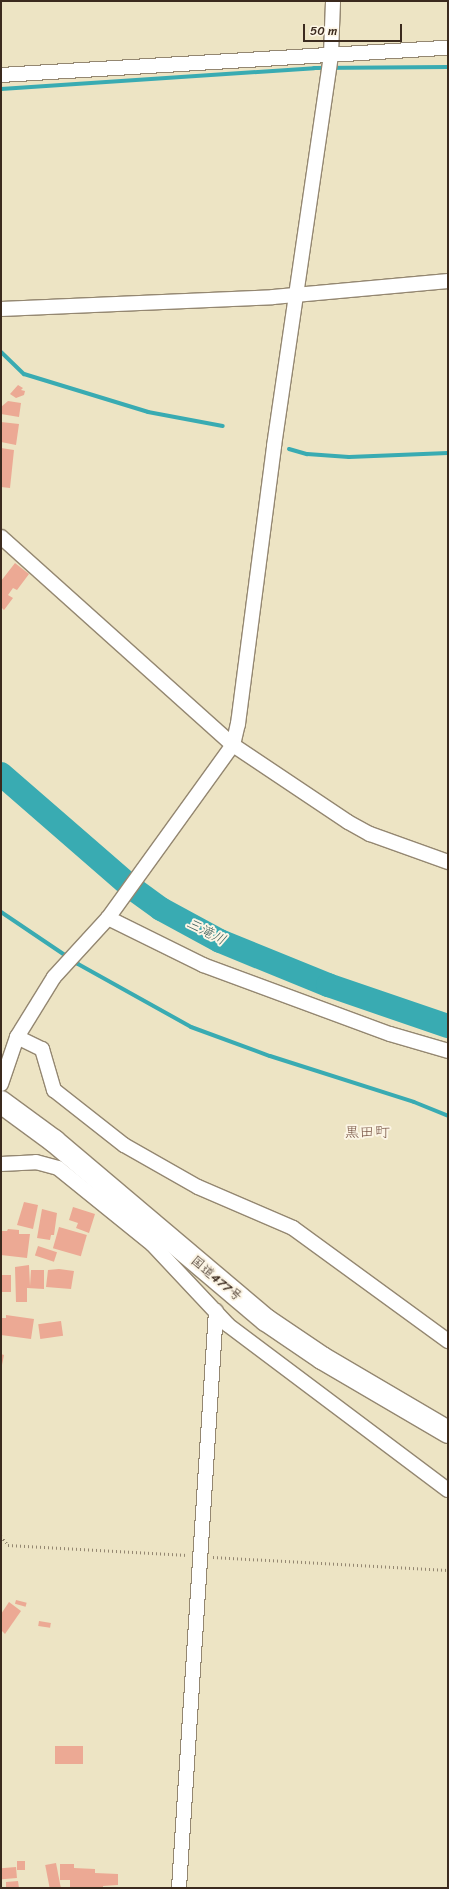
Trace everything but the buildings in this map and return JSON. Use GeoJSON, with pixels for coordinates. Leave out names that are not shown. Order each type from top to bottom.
{"type":"FeatureCollection","features":[{"type":"Feature","properties":{"kind":"highway","name":"国道477号"},"geometry":{"type":"LineString","coordinates":[[1,1102],[54,1141],[266,1320],[322,1358],[448,1432]]}},
{"type":"Feature","properties":{"kind":"street"},"geometry":{"type":"LineString","coordinates":[[1,1084],[6,1048],[17,1037],[60,970],[109,916],[233,745],[238,724],[270,477],[331,57],[333,1]]}},
{"type":"Feature","properties":{"kind":"street"},"geometry":{"type":"LineString","coordinates":[[1,75],[331,57],[448,46]]}},
{"type":"Feature","properties":{"kind":"street"},"geometry":{"type":"LineString","coordinates":[[1,309],[297,295],[448,281]]}},
{"type":"Feature","properties":{"kind":"street"},"geometry":{"type":"LineString","coordinates":[[1,537],[233,745],[348,822],[370,834],[448,862]]}},
{"type":"Feature","properties":{"kind":"street"},"geometry":{"type":"LineString","coordinates":[[109,916],[203,965],[390,1034],[448,1051]]}},
{"type":"Feature","properties":{"kind":"street"},"geometry":{"type":"LineString","coordinates":[[17,1037],[42,1049],[54,1090],[124,1145],[198,1187],[293,1228],[448,1341]]}},
{"type":"Feature","properties":{"kind":"street"},"geometry":{"type":"LineString","coordinates":[[1,1164],[36,1162],[58,1168],[152,1244],[228,1325],[276,1363],[448,1490]]}},
{"type":"Feature","properties":{"kind":"street"},"geometry":{"type":"LineString","coordinates":[[179,1888],[216,1311]]}},
{"type":"Feature","properties":{"kind":"path"},"geometry":{"type":"LineString","coordinates":[[1,1536],[8,1545],[448,1570]]}},
{"type":"Feature","properties":{"kind":"waterway"},"geometry":{"type":"LineString","coordinates":[[1,89],[314,68],[448,67]]}},
{"type":"Feature","properties":{"kind":"waterway"},"geometry":{"type":"LineString","coordinates":[[1,352],[24,374],[148,412],[223,426]]}},
{"type":"Feature","properties":{"kind":"waterway"},"geometry":{"type":"LineString","coordinates":[[289,449],[307,454],[349,457],[448,453]]}},
{"type":"Feature","properties":{"kind":"waterway","name":"三滝川"},"geometry":{"type":"LineString","coordinates":[[1,774],[132,888],[161,909],[220,941],[328,985],[448,1026]]}},
{"type":"Feature","properties":{"kind":"waterway"},"geometry":{"type":"LineString","coordinates":[[1,912],[78,964],[191,1027],[270,1056],[414,1102],[448,1116]]}},
{"type":"Feature","properties":{"kind":"district","name":"黒田町"},"geometry":{"type":"Point","coordinates":[367,1133]}}]}
